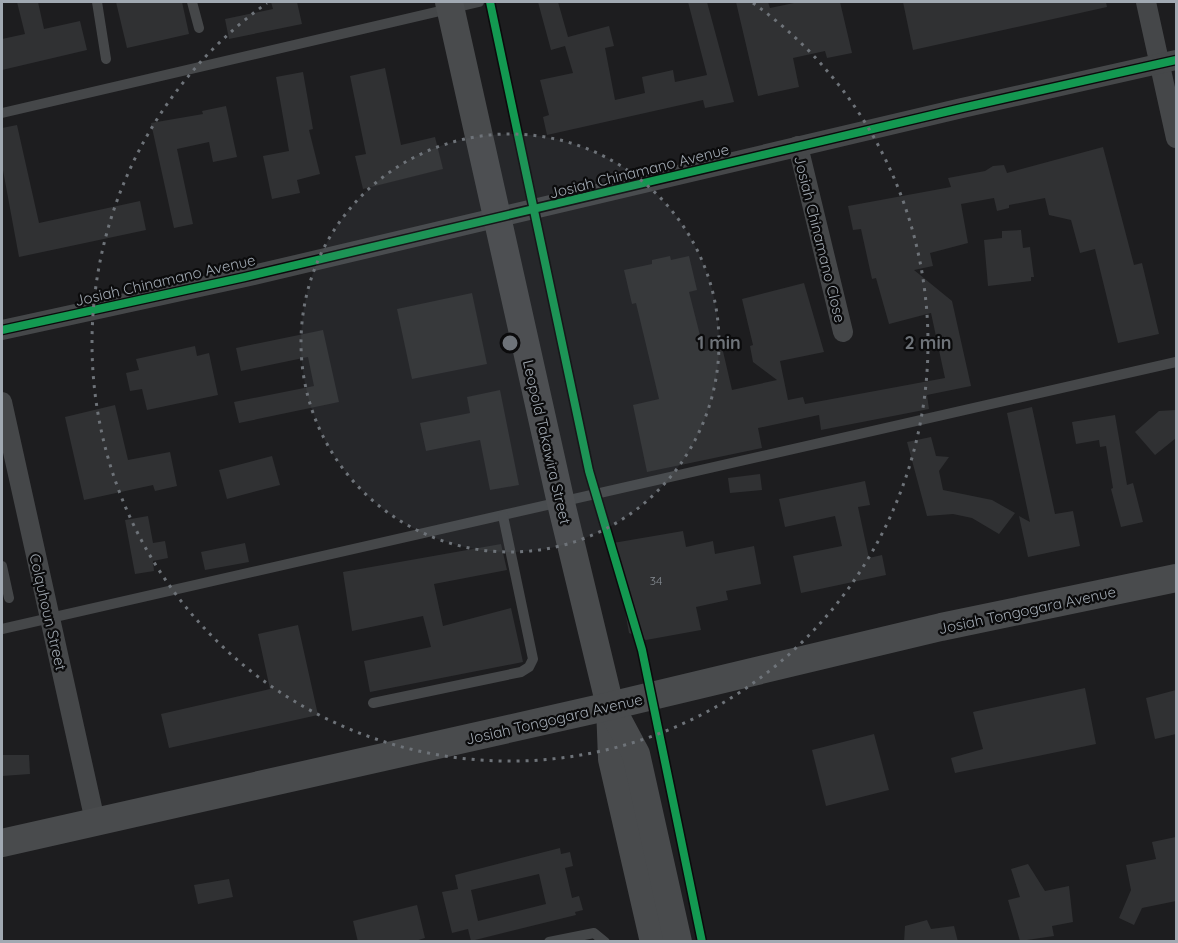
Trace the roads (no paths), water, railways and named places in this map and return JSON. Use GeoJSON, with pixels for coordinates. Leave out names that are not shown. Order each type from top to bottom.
{"type":"FeatureCollection","features":[{"type":"Feature","properties":{"kind":"main road","name":"Leopold Takawira Street"},"geometry":{"type":"LineString","coordinates":[[449,5],[561,503],[610,706]]}},
{"type":"Feature","properties":{"kind":"main road","name":"Josiah Tongogara Avenue"},"geometry":{"type":"LineString","coordinates":[[2,843],[610,706],[941,627],[1176,578]]}},
{"type":"Feature","properties":{"kind":"main road"},"geometry":{"type":"LineString","coordinates":[[610,706],[612,759],[654,942]]}},
{"type":"Feature","properties":{"kind":"main road"},"geometry":{"type":"LineString","coordinates":[[610,706],[636,754],[678,942]]}},
{"type":"Feature","properties":{"kind":"street"},"geometry":{"type":"LineString","coordinates":[[1146,2],[1168,62],[1176,138]]}},
{"type":"Feature","properties":{"kind":"street","name":"Josiah Chinamano Avenue"},"geometry":{"type":"LineString","coordinates":[[2,330],[496,219],[798,146],[1168,62]]}},
{"type":"Feature","properties":{"kind":"street","name":"Josiah Chinamano Close"},"geometry":{"type":"LineString","coordinates":[[798,146],[843,332]]}},
{"type":"Feature","properties":{"kind":"street","name":"Colquhoun Street"},"geometry":{"type":"LineString","coordinates":[[2,402],[95,821]]}},
{"type":"Feature","properties":{"kind":"lane"},"geometry":{"type":"LineString","coordinates":[[97,2],[106,59]]}},
{"type":"Feature","properties":{"kind":"lane"},"geometry":{"type":"LineString","coordinates":[[192,2],[199,28]]}},
{"type":"Feature","properties":{"kind":"lane"},"geometry":{"type":"LineString","coordinates":[[2,113],[449,5],[479,2]]}},
{"type":"Feature","properties":{"kind":"lane"},"geometry":{"type":"LineString","coordinates":[[2,629],[1176,362]]}},
{"type":"Feature","properties":{"kind":"lane"},"geometry":{"type":"LineString","coordinates":[[373,703],[521,672],[529,667],[533,659],[503,516]]}},
{"type":"Feature","properties":{"kind":"lane"},"geometry":{"type":"LineString","coordinates":[[2,566],[9,598]]}},
{"type":"Feature","properties":{"kind":"lane"},"geometry":{"type":"LineString","coordinates":[[549,942],[594,933],[605,942]]}}]}
